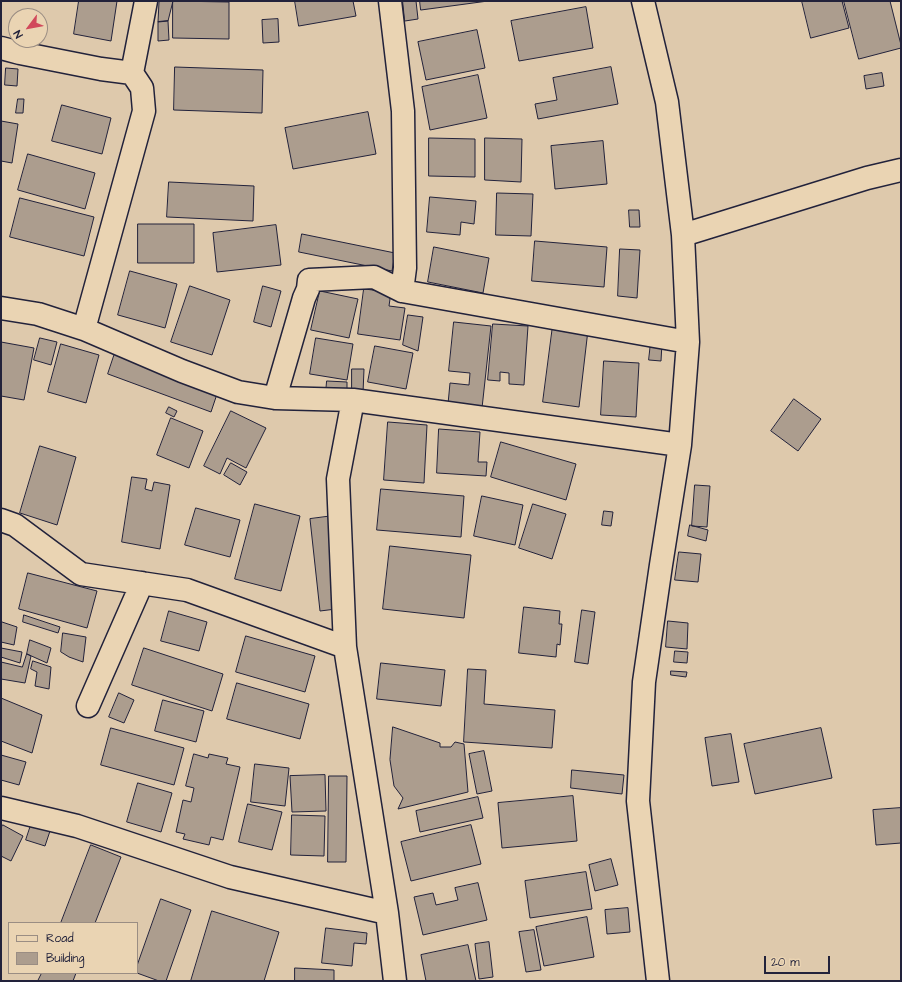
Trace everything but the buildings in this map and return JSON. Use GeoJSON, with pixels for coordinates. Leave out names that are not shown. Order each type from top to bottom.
{"type":"FeatureCollection","features":[{"type":"Feature","properties":{"kind":"street"},"geometry":{"type":"LineString","coordinates":[[84,329],[144,110],[142,88],[132,73],[146,1]]}},
{"type":"Feature","properties":{"kind":"street"},"geometry":{"type":"LineString","coordinates":[[390,1],[403,111],[405,268],[402,291]]}},
{"type":"Feature","properties":{"kind":"street"},"geometry":{"type":"LineString","coordinates":[[643,1],[667,102],[683,235],[688,342],[680,445],[644,682],[638,801],[658,981]]}},
{"type":"Feature","properties":{"kind":"street"},"geometry":{"type":"LineString","coordinates":[[1,49],[86,66],[132,73]]}},
{"type":"Feature","properties":{"kind":"street"},"geometry":{"type":"LineString","coordinates":[[683,235],[867,178],[901,170]]}},
{"type":"Feature","properties":{"kind":"street"},"geometry":{"type":"LineString","coordinates":[[275,398],[304,298],[308,289],[309,280],[374,277],[402,291],[688,342]]}},
{"type":"Feature","properties":{"kind":"street"},"geometry":{"type":"LineString","coordinates":[[1,308],[38,314],[84,329],[182,371],[238,392],[275,398],[353,400],[680,445]]}},
{"type":"Feature","properties":{"kind":"street"},"geometry":{"type":"LineString","coordinates":[[353,400],[338,480],[345,647],[387,913],[395,981]]}},
{"type":"Feature","properties":{"kind":"street"},"geometry":{"type":"LineString","coordinates":[[1,520],[15,525],[81,574],[187,590],[345,647]]}},
{"type":"Feature","properties":{"kind":"street"},"geometry":{"type":"LineString","coordinates":[[88,706],[142,583]]}},
{"type":"Feature","properties":{"kind":"street"},"geometry":{"type":"LineString","coordinates":[[1,808],[78,826],[230,877],[387,913]]}}]}
